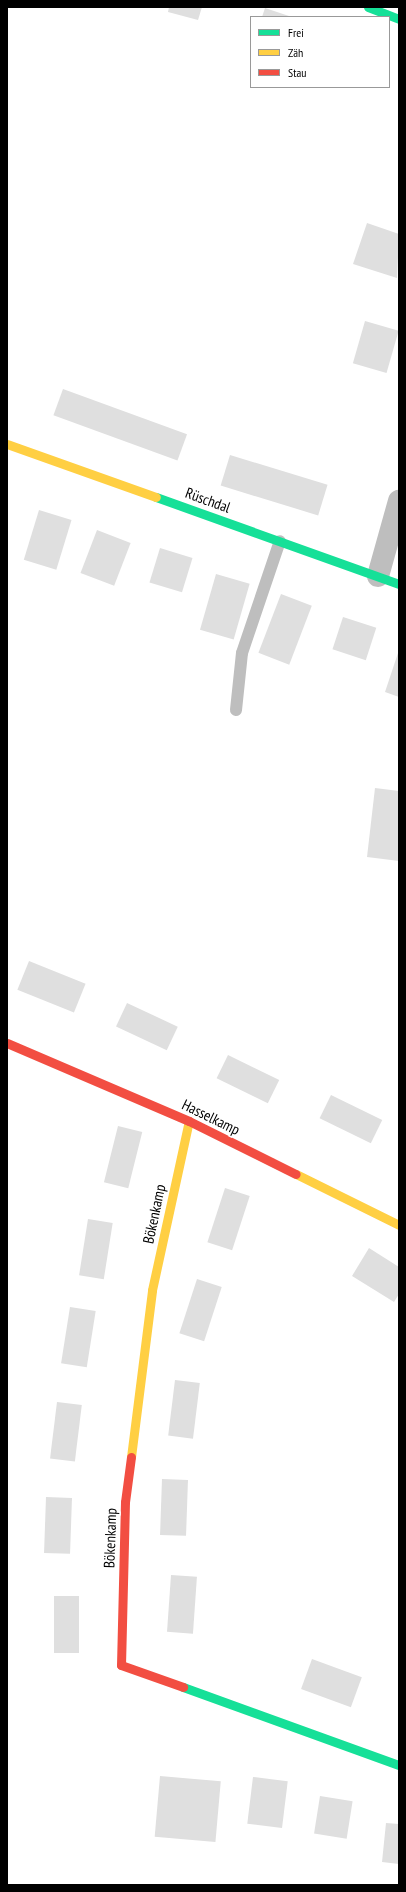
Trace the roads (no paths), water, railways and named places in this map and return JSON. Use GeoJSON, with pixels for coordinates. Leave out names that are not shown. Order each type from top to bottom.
{"type":"FeatureCollection","features":[{"type":"Feature","properties":{"kind":"street"},"geometry":{"type":"LineString","coordinates":[[368,7],[399,19]]}},
{"type":"Feature","properties":{"kind":"street","name":"Rüschdal"},"geometry":{"type":"LineString","coordinates":[[7,444],[399,584]]}},
{"type":"Feature","properties":{"kind":"street"},"geometry":{"type":"LineString","coordinates":[[378,576],[399,501]]}},
{"type":"Feature","properties":{"kind":"street","name":"Hasselkamp"},"geometry":{"type":"LineString","coordinates":[[7,1043],[188,1121],[399,1225]]}},
{"type":"Feature","properties":{"kind":"street","name":"Bökenkamp"},"geometry":{"type":"LineString","coordinates":[[188,1121],[152,1290],[125,1502],[121,1665],[399,1765]]}},
{"type":"Feature","properties":{"kind":"lane"},"geometry":{"type":"LineString","coordinates":[[236,710],[242,653],[280,541]]}}]}
